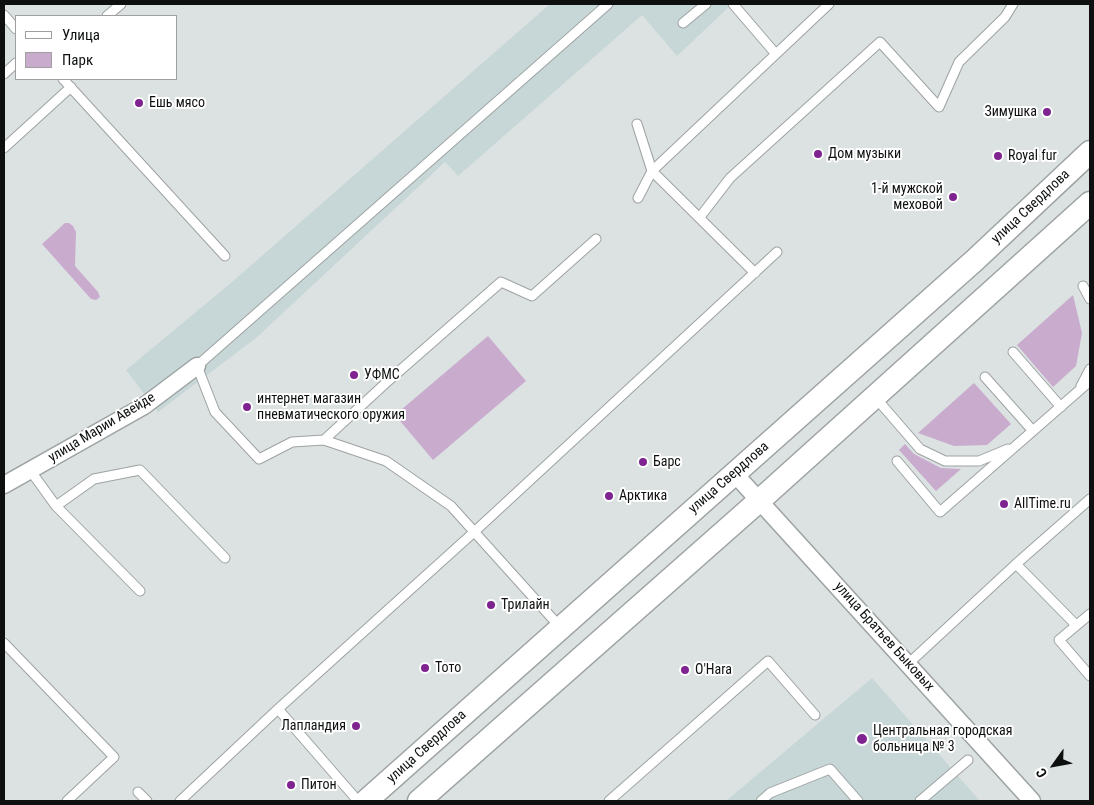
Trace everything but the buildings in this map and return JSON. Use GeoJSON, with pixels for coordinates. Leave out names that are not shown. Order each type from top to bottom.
{"type":"FeatureCollection","features":[{"type":"Feature","properties":{"kind":"main road","name":"улица Свердлова"},"geometry":{"type":"LineString","coordinates":[[366,801],[975,260],[1090,152]]}},
{"type":"Feature","properties":{"kind":"main road"},"geometry":{"type":"LineString","coordinates":[[420,801],[760,500],[1090,203]]}},
{"type":"Feature","properties":{"kind":"street","name":"улица Марии Авейде"},"geometry":{"type":"LineString","coordinates":[[4,485],[144,406],[197,366]]}},
{"type":"Feature","properties":{"kind":"street","name":"улица Братьев Быковых"},"geometry":{"type":"LineString","coordinates":[[734,473],[1032,801]]}},
{"type":"Feature","properties":{"kind":"lane"},"geometry":{"type":"LineString","coordinates":[[108,15],[120,4]]}},
{"type":"Feature","properties":{"kind":"lane"},"geometry":{"type":"LineString","coordinates":[[560,627],[451,506],[386,461],[324,440],[292,442],[259,459],[215,412],[197,366],[608,4]]}},
{"type":"Feature","properties":{"kind":"lane"},"geometry":{"type":"LineString","coordinates":[[682,23],[706,4]]}},
{"type":"Feature","properties":{"kind":"lane"},"geometry":{"type":"LineString","coordinates":[[733,4],[775,53]]}},
{"type":"Feature","properties":{"kind":"lane"},"geometry":{"type":"LineString","coordinates":[[638,198],[652,171],[829,4]]}},
{"type":"Feature","properties":{"kind":"lane"},"geometry":{"type":"LineString","coordinates":[[700,217],[730,178],[880,42],[940,107],[959,62],[1005,17],[1013,4]]}},
{"type":"Feature","properties":{"kind":"lane"},"geometry":{"type":"LineString","coordinates":[[4,15],[15,28]]}},
{"type":"Feature","properties":{"kind":"lane"},"geometry":{"type":"LineString","coordinates":[[4,74],[15,63]]}},
{"type":"Feature","properties":{"kind":"lane"},"geometry":{"type":"LineString","coordinates":[[4,148],[66,81],[225,256]]}},
{"type":"Feature","properties":{"kind":"lane"},"geometry":{"type":"LineString","coordinates":[[638,124],[652,171],[755,273]]}},
{"type":"Feature","properties":{"kind":"lane"},"geometry":{"type":"LineString","coordinates":[[324,440],[388,380],[501,282],[532,296],[596,239]]}},
{"type":"Feature","properties":{"kind":"lane"},"geometry":{"type":"LineString","coordinates":[[180,801],[777,252]]}},
{"type":"Feature","properties":{"kind":"lane"},"geometry":{"type":"LineString","coordinates":[[1083,286],[1090,299]]}},
{"type":"Feature","properties":{"kind":"lane"},"geometry":{"type":"LineString","coordinates":[[1013,352],[1061,406]]}},
{"type":"Feature","properties":{"kind":"lane"},"geometry":{"type":"LineString","coordinates":[[1079,392],[1090,369]]}},
{"type":"Feature","properties":{"kind":"lane"},"geometry":{"type":"LineString","coordinates":[[985,377],[1033,431]]}},
{"type":"Feature","properties":{"kind":"lane"},"geometry":{"type":"LineString","coordinates":[[897,461],[940,512],[1090,381]]}},
{"type":"Feature","properties":{"kind":"lane"},"geometry":{"type":"LineString","coordinates":[[874,397],[920,449],[945,461],[979,462],[1016,446]]}},
{"type":"Feature","properties":{"kind":"lane"},"geometry":{"type":"LineString","coordinates":[[30,470],[56,506],[140,591]]}},
{"type":"Feature","properties":{"kind":"lane"},"geometry":{"type":"LineString","coordinates":[[56,506],[94,479],[140,470],[225,558]]}},
{"type":"Feature","properties":{"kind":"lane"},"geometry":{"type":"LineString","coordinates":[[908,664],[1016,564],[1090,499]]}},
{"type":"Feature","properties":{"kind":"lane"},"geometry":{"type":"LineString","coordinates":[[1016,564],[1076,625]]}},
{"type":"Feature","properties":{"kind":"lane"},"geometry":{"type":"LineString","coordinates":[[1090,614],[1060,640],[1090,676]]}},
{"type":"Feature","properties":{"kind":"lane"},"geometry":{"type":"LineString","coordinates":[[4,643],[114,757],[67,801]]}},
{"type":"Feature","properties":{"kind":"lane"},"geometry":{"type":"LineString","coordinates":[[609,801],[768,661],[815,715]]}},
{"type":"Feature","properties":{"kind":"lane"},"geometry":{"type":"LineString","coordinates":[[278,709],[358,801]]}},
{"type":"Feature","properties":{"kind":"lane"},"geometry":{"type":"LineString","coordinates":[[920,801],[968,760]]}},
{"type":"Feature","properties":{"kind":"lane"},"geometry":{"type":"LineString","coordinates":[[761,801],[770,794],[830,769],[858,801]]}},
{"type":"Feature","properties":{"kind":"lane"},"geometry":{"type":"LineString","coordinates":[[138,792],[147,801]]}},
{"type":"Feature","properties":{"kind":"shaded area"},"geometry":{"type":"Polygon","coordinates":[[[550,4],[732,4],[677,56],[642,15],[458,176],[445,162],[256,338],[158,412],[126,370],[232,282],[550,4]]]}},
{"type":"Feature","properties":{"kind":"shaded area","name":"Центральная городская больница № 3"},"geometry":{"type":"Polygon","coordinates":[[[872,678],[980,801],[726,801],[872,678]]]}},
{"type":"Feature","properties":{"kind":"green space"},"geometry":{"type":"Polygon","coordinates":[[[65,223],[73,226],[76,232],[75,266],[98,292],[100,297],[96,300],[91,299],[42,244],[65,223]]]}},
{"type":"Feature","properties":{"kind":"green space"},"geometry":{"type":"Polygon","coordinates":[[[1073,295],[1082,333],[1076,366],[1053,387],[1017,345],[1073,295]]]}},
{"type":"Feature","properties":{"kind":"green space"},"geometry":{"type":"Polygon","coordinates":[[[488,336],[526,381],[433,460],[395,415],[488,336]]]}},
{"type":"Feature","properties":{"kind":"green space"},"geometry":{"type":"Polygon","coordinates":[[[974,383],[1011,424],[987,445],[954,446],[918,433],[974,383]]]}},
{"type":"Feature","properties":{"kind":"green space"},"geometry":{"type":"Polygon","coordinates":[[[905,444],[914,454],[941,468],[961,469],[936,491],[899,450],[905,444]]]}},
{"type":"Feature","properties":{"kind":"place","name":"Ешь мясо"},"geometry":{"type":"Point","coordinates":[139,103]}},
{"type":"Feature","properties":{"kind":"place","name":"Зимушка"},"geometry":{"type":"Point","coordinates":[1047,112]}},
{"type":"Feature","properties":{"kind":"place","name":"Дом музыки"},"geometry":{"type":"Point","coordinates":[818,154]}},
{"type":"Feature","properties":{"kind":"place","name":"Royal fur"},"geometry":{"type":"Point","coordinates":[998,156]}},
{"type":"Feature","properties":{"kind":"place","name":"1-й мужской меховой"},"geometry":{"type":"Point","coordinates":[953,197]}},
{"type":"Feature","properties":{"kind":"place","name":"УФМС"},"geometry":{"type":"Point","coordinates":[354,375]}},
{"type":"Feature","properties":{"kind":"place","name":"интернет магазин пневматического оружия"},"geometry":{"type":"Point","coordinates":[247,407]}},
{"type":"Feature","properties":{"kind":"place","name":"Барс"},"geometry":{"type":"Point","coordinates":[643,462]}},
{"type":"Feature","properties":{"kind":"place","name":"Арктика"},"geometry":{"type":"Point","coordinates":[609,496]}},
{"type":"Feature","properties":{"kind":"place","name":"AllTime.ru"},"geometry":{"type":"Point","coordinates":[1004,504]}},
{"type":"Feature","properties":{"kind":"place","name":"Трилайн"},"geometry":{"type":"Point","coordinates":[491,605]}},
{"type":"Feature","properties":{"kind":"place","name":"Тото"},"geometry":{"type":"Point","coordinates":[425,668]}},
{"type":"Feature","properties":{"kind":"place","name":"O'Hara"},"geometry":{"type":"Point","coordinates":[685,670]}},
{"type":"Feature","properties":{"kind":"place","name":"Лапландия"},"geometry":{"type":"Point","coordinates":[356,726]}},
{"type":"Feature","properties":{"kind":"place","name":"Центральная городская больница № 3"},"geometry":{"type":"Point","coordinates":[862,739]}},
{"type":"Feature","properties":{"kind":"place","name":"Питон"},"geometry":{"type":"Point","coordinates":[291,785]}}]}
